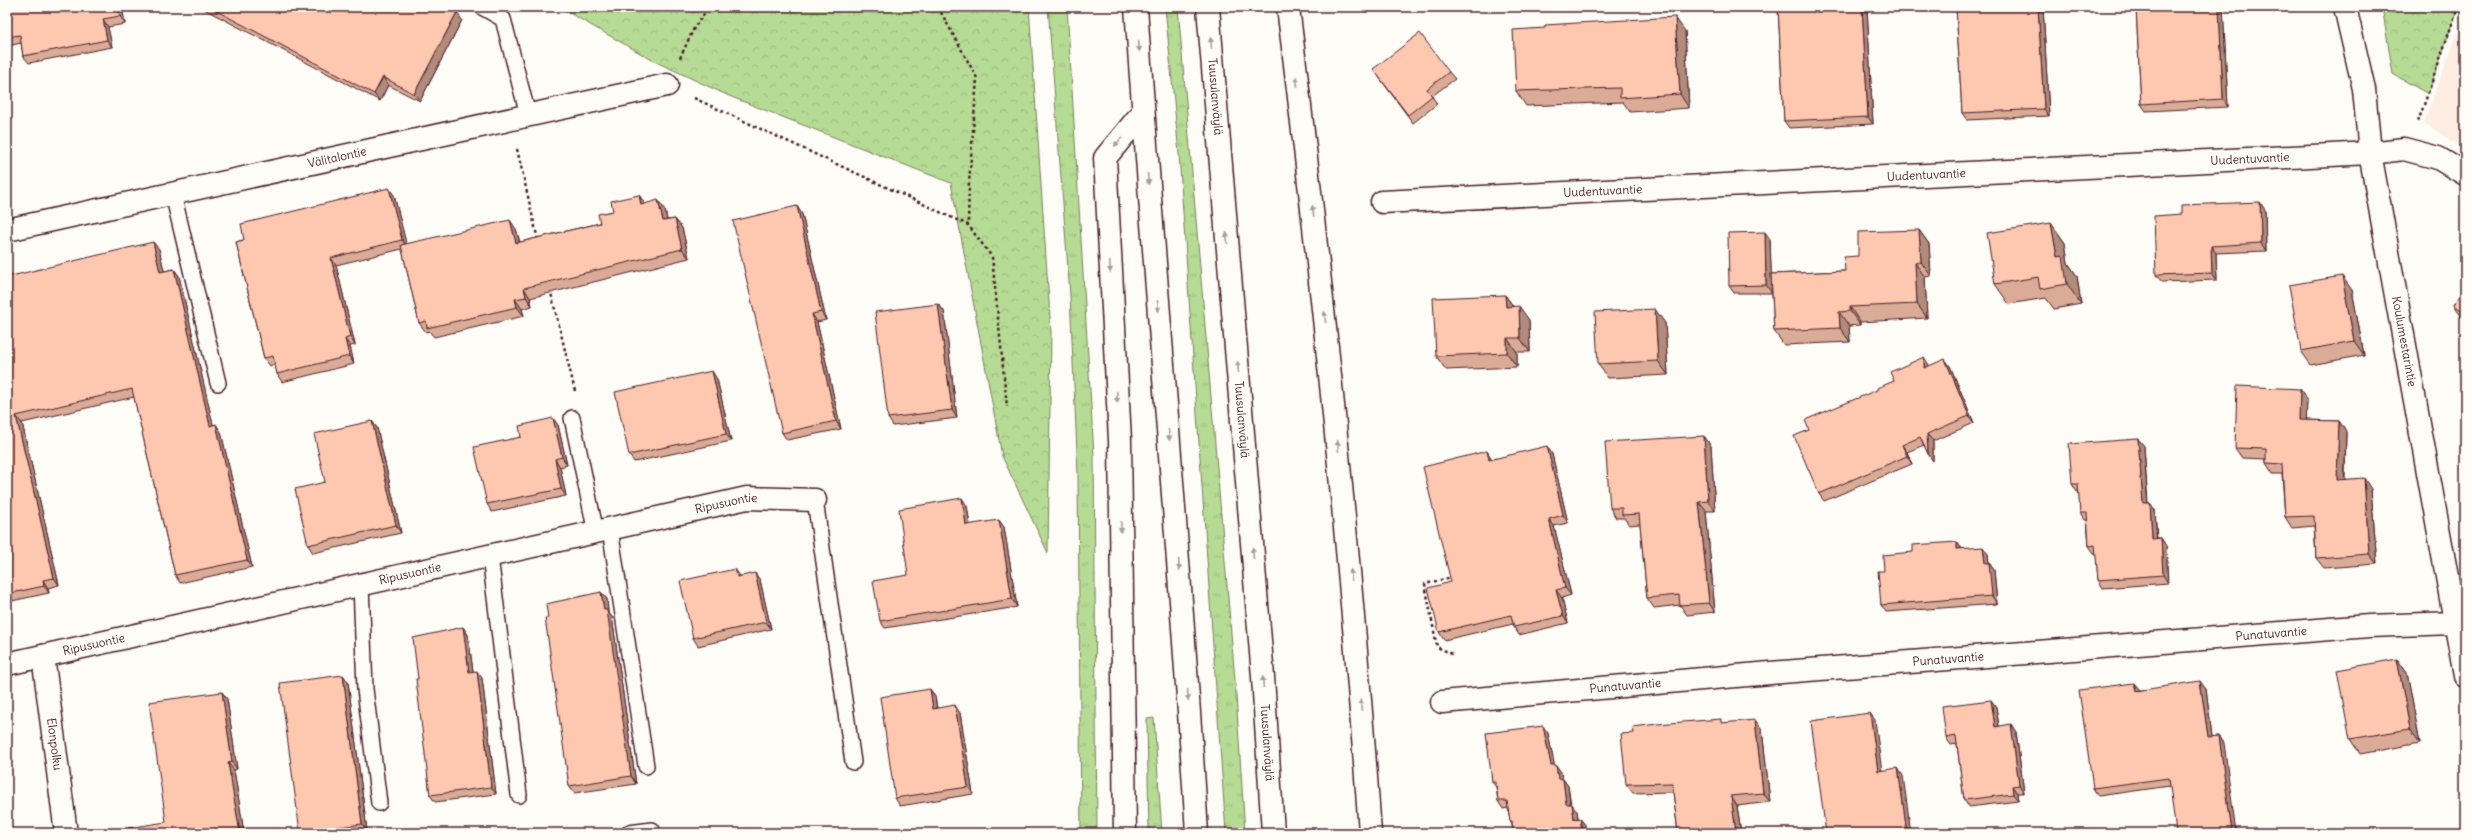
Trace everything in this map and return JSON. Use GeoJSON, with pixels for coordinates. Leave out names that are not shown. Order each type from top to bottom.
{"type":"FeatureCollection","features":[{"type":"Feature","properties":{"kind":"main road"},"geometry":{"type":"LineString","coordinates":[[1136,7],[1171,462],[1197,833]]}},
{"type":"Feature","properties":{"kind":"main road","name":"Tuusulanväylä"},"geometry":{"type":"LineString","coordinates":[[1208,7],[1262,669],[1273,833]]}},
{"type":"Feature","properties":{"kind":"main road"},"geometry":{"type":"LineString","coordinates":[[1288,7],[1318,250],[1351,576],[1370,833]]}},
{"type":"Feature","properties":{"kind":"main road","name":"Koulumestarintie"},"geometry":{"type":"LineString","coordinates":[[2345,7],[2364,89],[2370,153],[2465,676]]}},
{"type":"Feature","properties":{"kind":"main road","name":"Välitalontie"},"geometry":{"type":"LineString","coordinates":[[7,230],[667,85]]}},
{"type":"Feature","properties":{"kind":"main road"},"geometry":{"type":"LineString","coordinates":[[1125,833],[1120,440],[1104,158],[1143,112]]}},
{"type":"Feature","properties":{"kind":"main road","name":"Uudentuvantie"},"geometry":{"type":"LineString","coordinates":[[1382,202],[2370,153],[2404,149],[2438,158],[2465,174]]}},
{"type":"Feature","properties":{"kind":"main road","name":"Ripusuontie"},"geometry":{"type":"LineString","coordinates":[[7,664],[747,498],[815,500]]}},
{"type":"Feature","properties":{"kind":"main road","name":"Punatuvantie"},"geometry":{"type":"LineString","coordinates":[[1442,702],[1770,673],[2354,627],[2455,623]]}},
{"type":"Feature","properties":{"kind":"main road","name":"Elonpolku"},"geometry":{"type":"LineString","coordinates":[[43,656],[66,833]]}},
{"type":"Feature","properties":{"kind":"main road"},"geometry":{"type":"LineString","coordinates":[[1364,744],[1376,833]]}},
{"type":"Feature","properties":{"kind":"lane"},"geometry":{"type":"LineString","coordinates":[[482,7],[503,19],[519,117]]}},
{"type":"Feature","properties":{"kind":"lane"},"geometry":{"type":"LineString","coordinates":[[173,194],[218,383]]}},
{"type":"Feature","properties":{"kind":"lane"},"geometry":{"type":"LineString","coordinates":[[572,418],[603,531],[646,766]]}},
{"type":"Feature","properties":{"kind":"lane"},"geometry":{"type":"LineString","coordinates":[[815,500],[853,762]]}},
{"type":"Feature","properties":{"kind":"lane"},"geometry":{"type":"LineString","coordinates":[[490,556],[519,795]]}},
{"type":"Feature","properties":{"kind":"lane"},"geometry":{"type":"LineString","coordinates":[[361,585],[365,689],[379,803]]}},
{"type":"Feature","properties":{"kind":"lane"},"geometry":{"type":"LineString","coordinates":[[629,833],[652,830],[652,833]]}},
{"type":"Feature","properties":{"kind":"path"},"geometry":{"type":"LineString","coordinates":[[709,7],[694,28],[667,85],[968,226],[992,257],[1007,407]]}},
{"type":"Feature","properties":{"kind":"path"},"geometry":{"type":"LineString","coordinates":[[938,7],[977,78],[969,183],[968,226]]}},
{"type":"Feature","properties":{"kind":"path"},"geometry":{"type":"LineString","coordinates":[[2418,123],[2458,7]]}},
{"type":"Feature","properties":{"kind":"path"},"geometry":{"type":"LineString","coordinates":[[519,117],[539,244]]}},
{"type":"Feature","properties":{"kind":"path"},"geometry":{"type":"LineString","coordinates":[[549,283],[575,392],[572,418]]}},
{"type":"Feature","properties":{"kind":"path"},"geometry":{"type":"LineString","coordinates":[[1452,654],[1437,647],[1425,584],[1454,577]]}},
{"type":"Feature","properties":{"kind":"shaded area"},"geometry":{"type":"Polygon","coordinates":[[[2465,12],[2465,149],[2424,123],[2465,12]]]}},
{"type":"Feature","properties":{"kind":"green space"},"geometry":{"type":"Polygon","coordinates":[[[559,7],[1029,7],[1051,332],[1048,553],[1002,456],[951,183],[729,96],[654,61],[559,7]]]}},
{"type":"Feature","properties":{"kind":"green space"},"geometry":{"type":"Polygon","coordinates":[[[1048,7],[1067,7],[1094,456],[1097,833],[1081,833],[1078,474],[1070,295],[1048,7]]]}},
{"type":"Feature","properties":{"kind":"green space"},"geometry":{"type":"Polygon","coordinates":[[[1165,7],[1178,7],[1235,680],[1245,833],[1226,833],[1179,154],[1165,7]]]}},
{"type":"Feature","properties":{"kind":"green space"},"geometry":{"type":"Polygon","coordinates":[[[2382,7],[2458,7],[2428,94],[2393,74],[2382,7]]]}},
{"type":"Feature","properties":{"kind":"green space"},"geometry":{"type":"Polygon","coordinates":[[[1154,718],[1162,833],[1149,833],[1147,719],[1154,718]]]}},
{"type":"Feature","properties":{"kind":"building"},"geometry":{"type":"Polygon","coordinates":[[[118,7],[120,16],[103,19],[107,40],[23,56],[20,35],[7,37],[7,8],[118,7]]]}},
{"type":"Feature","properties":{"kind":"building"},"geometry":{"type":"Polygon","coordinates":[[[209,7],[447,7],[457,12],[414,94],[383,77],[374,94],[209,7]]]}},
{"type":"Feature","properties":{"kind":"building"},"geometry":{"type":"Polygon","coordinates":[[[1778,7],[1862,7],[1868,117],[1784,121],[1778,7]]]}},
{"type":"Feature","properties":{"kind":"building"},"geometry":{"type":"Polygon","coordinates":[[[1956,7],[2038,7],[2044,109],[1962,113],[1956,7]]]}},
{"type":"Feature","properties":{"kind":"building"},"geometry":{"type":"Polygon","coordinates":[[[2136,7],[2219,7],[2223,99],[2141,104],[2136,7]]]}},
{"type":"Feature","properties":{"kind":"building"},"geometry":{"type":"Polygon","coordinates":[[[1675,17],[1680,94],[1620,98],[1620,88],[1516,91],[1513,30],[1545,28],[1545,25],[1675,17]]]}},
{"type":"Feature","properties":{"kind":"building"},"geometry":{"type":"Polygon","coordinates":[[[1420,33],[1449,72],[1427,89],[1432,96],[1408,115],[1373,69],[1420,33]]]}},
{"type":"Feature","properties":{"kind":"building"},"geometry":{"type":"Polygon","coordinates":[[[389,188],[402,240],[331,258],[350,337],[345,339],[349,356],[277,374],[273,356],[264,358],[236,242],[244,240],[241,224],[389,188]]]}},
{"type":"Feature","properties":{"kind":"building"},"geometry":{"type":"Polygon","coordinates":[[[639,195],[641,205],[658,200],[663,221],[675,219],[682,249],[524,288],[526,297],[515,299],[517,307],[427,328],[426,321],[419,323],[401,245],[510,220],[516,243],[600,223],[598,214],[613,211],[611,201],[639,195]]]}},
{"type":"Feature","properties":{"kind":"building"},"geometry":{"type":"Polygon","coordinates":[[[2260,202],[2261,243],[2211,246],[2212,273],[2156,275],[2154,216],[2182,214],[2182,205],[2260,202]]]}},
{"type":"Feature","properties":{"kind":"building"},"geometry":{"type":"Polygon","coordinates":[[[797,206],[821,312],[812,314],[836,421],[782,433],[733,221],[797,206]]]}},
{"type":"Feature","properties":{"kind":"building"},"geometry":{"type":"Polygon","coordinates":[[[2051,223],[2057,257],[2063,256],[2067,284],[2040,289],[2038,277],[1995,284],[1987,233],[2051,223]]]}},
{"type":"Feature","properties":{"kind":"building"},"geometry":{"type":"Polygon","coordinates":[[[1919,230],[1921,262],[1915,263],[1917,304],[1850,307],[1850,311],[1839,312],[1840,328],[1774,331],[1771,274],[1845,271],[1844,257],[1858,256],[1858,232],[1919,230]]]}},
{"type":"Feature","properties":{"kind":"building"},"geometry":{"type":"Polygon","coordinates":[[[1765,232],[1766,285],[1729,286],[1728,233],[1765,232]]]}},
{"type":"Feature","properties":{"kind":"building"},"geometry":{"type":"Polygon","coordinates":[[[153,242],[160,272],[174,269],[210,426],[216,424],[247,560],[175,575],[132,389],[16,416],[54,578],[43,580],[44,586],[7,594],[7,277],[153,242]]]}},
{"type":"Feature","properties":{"kind":"building"},"geometry":{"type":"Polygon","coordinates":[[[2342,276],[2354,341],[2301,351],[2289,285],[2342,276]]]}},
{"type":"Feature","properties":{"kind":"building"},"geometry":{"type":"Polygon","coordinates":[[[2465,287],[2465,314],[2453,306],[2465,287]]]}},
{"type":"Feature","properties":{"kind":"building"},"geometry":{"type":"Polygon","coordinates":[[[1505,295],[1506,307],[1519,306],[1520,338],[1507,338],[1507,353],[1436,356],[1433,298],[1505,295]]]}},
{"type":"Feature","properties":{"kind":"building"},"geometry":{"type":"Polygon","coordinates":[[[938,304],[952,410],[888,418],[875,312],[938,304]]]}},
{"type":"Feature","properties":{"kind":"building"},"geometry":{"type":"Polygon","coordinates":[[[1655,309],[1658,361],[1598,364],[1595,312],[1655,309]]]}},
{"type":"Feature","properties":{"kind":"building"},"geometry":{"type":"Polygon","coordinates":[[[1924,357],[1924,368],[1945,359],[1969,416],[1927,434],[1928,454],[1920,437],[1902,445],[1907,456],[1819,494],[1794,436],[1809,430],[1805,420],[1877,390],[1877,388],[1894,381],[1890,372],[1924,357]]]}},
{"type":"Feature","properties":{"kind":"building"},"geometry":{"type":"Polygon","coordinates":[[[712,371],[726,434],[629,455],[615,392],[712,371]]]}},
{"type":"Feature","properties":{"kind":"building"},"geometry":{"type":"Polygon","coordinates":[[[2237,386],[2300,389],[2299,420],[2339,421],[2337,480],[2364,478],[2369,554],[2316,558],[2314,516],[2285,517],[2282,464],[2266,463],[2266,449],[2235,448],[2237,386]]]}},
{"type":"Feature","properties":{"kind":"building"},"geometry":{"type":"Polygon","coordinates":[[[553,418],[562,457],[555,459],[561,489],[487,504],[474,447],[521,437],[519,426],[553,418]]]}},
{"type":"Feature","properties":{"kind":"building"},"geometry":{"type":"Polygon","coordinates":[[[372,421],[396,525],[308,545],[295,489],[325,482],[314,434],[372,421]]]}},
{"type":"Feature","properties":{"kind":"building"},"geometry":{"type":"Polygon","coordinates":[[[1704,436],[1708,501],[1699,502],[1709,603],[1680,605],[1679,595],[1647,598],[1639,514],[1622,515],[1622,508],[1610,508],[1605,442],[1704,436]]]}},
{"type":"Feature","properties":{"kind":"building"},"geometry":{"type":"Polygon","coordinates":[[[2138,439],[2143,503],[2150,503],[2152,539],[2161,538],[2163,575],[2098,580],[2095,545],[2089,546],[2087,513],[2080,513],[2078,484],[2072,484],[2069,444],[2138,439]]]}},
{"type":"Feature","properties":{"kind":"building"},"geometry":{"type":"Polygon","coordinates":[[[1547,446],[1563,515],[1549,519],[1565,588],[1556,590],[1563,616],[1514,627],[1511,615],[1439,632],[1428,588],[1451,582],[1423,467],[1487,451],[1489,460],[1547,446]]]}},
{"type":"Feature","properties":{"kind":"building"},"geometry":{"type":"Polygon","coordinates":[[[962,498],[966,525],[999,520],[1012,599],[880,621],[873,581],[908,575],[899,509],[962,498]]]}},
{"type":"Feature","properties":{"kind":"building"},"geometry":{"type":"Polygon","coordinates":[[[1957,542],[1957,549],[1983,547],[1985,563],[1989,563],[1992,596],[1881,605],[1878,571],[1884,571],[1883,555],[1913,552],[1913,545],[1957,542]]]}},
{"type":"Feature","properties":{"kind":"building"},"geometry":{"type":"Polygon","coordinates":[[[735,569],[737,577],[755,573],[766,622],[693,638],[680,581],[735,569]]]}},
{"type":"Feature","properties":{"kind":"building"},"geometry":{"type":"Polygon","coordinates":[[[601,592],[604,610],[607,610],[631,776],[569,786],[545,618],[548,618],[546,604],[601,592]]]}},
{"type":"Feature","properties":{"kind":"building"},"geometry":{"type":"Polygon","coordinates":[[[463,627],[469,672],[477,671],[491,787],[430,795],[416,679],[418,679],[413,638],[463,627]]]}},
{"type":"Feature","properties":{"kind":"building"},"geometry":{"type":"Polygon","coordinates":[[[2397,659],[2410,729],[2350,739],[2337,670],[2397,659]]]}},
{"type":"Feature","properties":{"kind":"building"},"geometry":{"type":"Polygon","coordinates":[[[343,675],[362,824],[300,832],[280,683],[343,675]]]}},
{"type":"Feature","properties":{"kind":"building"},"geometry":{"type":"Polygon","coordinates":[[[2200,681],[2208,737],[2219,736],[2232,833],[2176,833],[2169,778],[2093,788],[2079,690],[2134,683],[2136,691],[2200,681]]]}},
{"type":"Feature","properties":{"kind":"building"},"geometry":{"type":"Polygon","coordinates":[[[930,689],[933,709],[955,705],[968,787],[895,798],[880,697],[930,689]]]}},
{"type":"Feature","properties":{"kind":"building"},"geometry":{"type":"Polygon","coordinates":[[[222,692],[232,762],[228,763],[240,833],[129,833],[128,828],[166,822],[149,702],[222,692]]]}},
{"type":"Feature","properties":{"kind":"building"},"geometry":{"type":"Polygon","coordinates":[[[1991,700],[1995,727],[2011,724],[2019,785],[2012,786],[2013,794],[1964,800],[1956,736],[1946,738],[1942,706],[1991,700]]]}},
{"type":"Feature","properties":{"kind":"building"},"geometry":{"type":"Polygon","coordinates":[[[1870,713],[1878,771],[1898,768],[1907,833],[1826,833],[1811,721],[1870,713]]]}},
{"type":"Feature","properties":{"kind":"building"},"geometry":{"type":"Polygon","coordinates":[[[1721,719],[1721,723],[1755,720],[1763,793],[1731,796],[1736,833],[1678,833],[1672,783],[1626,784],[1621,734],[1634,733],[1633,727],[1721,719]]]}},
{"type":"Feature","properties":{"kind":"building"},"geometry":{"type":"Polygon","coordinates":[[[1543,726],[1551,765],[1556,765],[1558,779],[1563,779],[1566,804],[1572,804],[1574,819],[1580,818],[1582,833],[1513,833],[1512,821],[1510,821],[1507,801],[1498,801],[1496,782],[1492,782],[1486,733],[1543,726]]]}}]}
